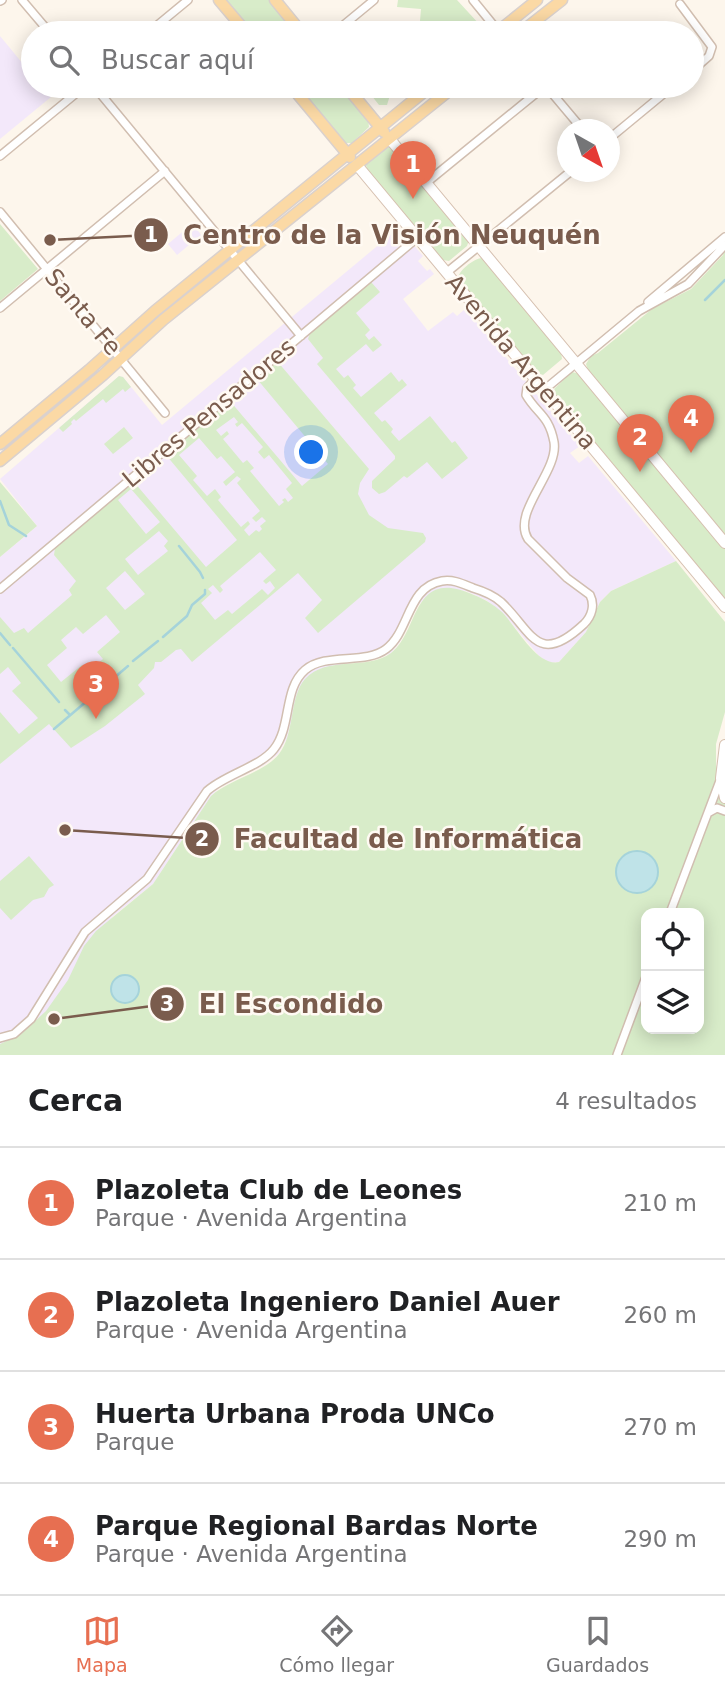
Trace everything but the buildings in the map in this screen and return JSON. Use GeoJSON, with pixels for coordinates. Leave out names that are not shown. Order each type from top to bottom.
{"type":"FeatureCollection","features":[{"type":"Feature","properties":{"kind":"main road"},"geometry":{"type":"LineString","coordinates":[[219,0],[237,21]]}},
{"type":"Feature","properties":{"kind":"main road"},"geometry":{"type":"LineString","coordinates":[[275,0],[292,21]]}},
{"type":"Feature","properties":{"kind":"main road"},"geometry":{"type":"LineString","coordinates":[[511,21],[537,0]]}},
{"type":"Feature","properties":{"kind":"main road"},"geometry":{"type":"LineString","coordinates":[[535,21],[562,0]]}},
{"type":"Feature","properties":{"kind":"main road","name":"Avenida Argentina"},"geometry":{"type":"LineString","coordinates":[[301,98],[725,607]]}},
{"type":"Feature","properties":{"kind":"main road","name":"Avenida Argentina"},"geometry":{"type":"LineString","coordinates":[[356,98],[725,543]]}},
{"type":"Feature","properties":{"kind":"main road"},"geometry":{"type":"LineString","coordinates":[[0,444],[230,249],[416,98]]}},
{"type":"Feature","properties":{"kind":"main road"},"geometry":{"type":"LineString","coordinates":[[0,461],[163,320],[440,98]]}},
{"type":"Feature","properties":{"kind":"main road"},"geometry":{"type":"LineString","coordinates":[[725,749],[725,798]]}},
{"type":"Feature","properties":{"kind":"street"},"geometry":{"type":"LineString","coordinates":[[22,0],[40,21]]}},
{"type":"Feature","properties":{"kind":"street"},"geometry":{"type":"LineString","coordinates":[[163,21],[188,0]]}},
{"type":"Feature","properties":{"kind":"street"},"geometry":{"type":"LineString","coordinates":[[349,21],[374,0]]}},
{"type":"Feature","properties":{"kind":"street"},"geometry":{"type":"LineString","coordinates":[[473,0],[489,21]]}},
{"type":"Feature","properties":{"kind":"street"},"geometry":{"type":"LineString","coordinates":[[680,4],[694,21]]}},
{"type":"Feature","properties":{"kind":"street"},"geometry":{"type":"LineString","coordinates":[[704,33],[712,47],[704,60]]}},
{"type":"Feature","properties":{"kind":"street"},"geometry":{"type":"LineString","coordinates":[[0,156],[70,98]]}},
{"type":"Feature","properties":{"kind":"street"},"geometry":{"type":"LineString","coordinates":[[104,98],[301,336]]}},
{"type":"Feature","properties":{"kind":"street"},"geometry":{"type":"LineString","coordinates":[[426,183],[531,98]]}},
{"type":"Feature","properties":{"kind":"street"},"geometry":{"type":"LineString","coordinates":[[556,98],[574,119]]}},
{"type":"Feature","properties":{"kind":"street"},"geometry":{"type":"LineString","coordinates":[[620,130],[658,98]]}},
{"type":"Feature","properties":{"kind":"street"},"geometry":{"type":"LineString","coordinates":[[0,308],[165,171]]}},
{"type":"Feature","properties":{"kind":"street"},"geometry":{"type":"LineString","coordinates":[[446,273],[557,182]]}},
{"type":"Feature","properties":{"kind":"street","name":"Santa Fe"},"geometry":{"type":"LineString","coordinates":[[0,212],[165,413]]}},
{"type":"Feature","properties":{"kind":"street","name":"Libres Pensadores"},"geometry":{"type":"LineString","coordinates":[[0,589],[417,237]]}},
{"type":"Feature","properties":{"kind":"street"},"geometry":{"type":"LineString","coordinates":[[544,390],[725,237]]}},
{"type":"Feature","properties":{"kind":"street"},"geometry":{"type":"LineString","coordinates":[[632,316],[688,284],[725,245]]}},
{"type":"Feature","properties":{"kind":"street"},"geometry":{"type":"LineString","coordinates":[[0,1038],[14,1034],[31,1019],[85,932],[147,879],[208,792],[219,782],[274,750],[283,731],[296,681],[310,666],[375,654],[386,649],[395,639],[418,597],[427,587],[440,581],[454,581],[490,595],[502,604],[529,636],[542,643],[562,639],[588,620],[593,607],[590,595],[566,578],[524,532],[525,518],[554,450],[545,417],[526,395],[527,387],[535,379]]}},
{"type":"Feature","properties":{"kind":"street"},"geometry":{"type":"LineString","coordinates":[[672,908],[723,775]]}},
{"type":"Feature","properties":{"kind":"street"},"geometry":{"type":"LineString","coordinates":[[708,813],[717,808],[725,811]]}},
{"type":"Feature","properties":{"kind":"street"},"geometry":{"type":"LineString","coordinates":[[617,1055],[641,990]]}},
{"type":"Feature","properties":{"kind":"shaded area"},"geometry":{"type":"Polygon","coordinates":[[[0,36],[21,61],[21,98],[50,98],[0,139],[0,36]]]}},
{"type":"Feature","properties":{"kind":"shaded area"},"geometry":{"type":"Polygon","coordinates":[[[193,223],[201,235],[177,255],[168,244],[193,223]]]}},
{"type":"Feature","properties":{"kind":"shaded area"},"geometry":{"type":"Polygon","coordinates":[[[399,228],[423,256],[418,261],[434,274],[403,299],[428,331],[453,312],[457,316],[465,309],[580,446],[570,453],[579,463],[588,456],[676,561],[611,591],[600,602],[586,632],[559,662],[549,663],[539,656],[503,613],[486,600],[466,591],[447,589],[430,594],[418,605],[400,642],[391,653],[377,659],[333,666],[300,688],[287,738],[278,754],[264,765],[219,788],[211,796],[153,884],[112,917],[64,997],[0,1055],[0,557],[37,526],[0,479],[119,376],[123,377],[162,425],[399,228]]]}},
{"type":"Feature","properties":{"kind":"green space"},"geometry":{"type":"Polygon","coordinates":[[[226,0],[270,0],[287,21],[244,21],[226,0]]]}},
{"type":"Feature","properties":{"kind":"green space"},"geometry":{"type":"Polygon","coordinates":[[[398,0],[457,0],[476,21],[420,21],[421,9],[397,7],[398,0]]]}},
{"type":"Feature","properties":{"kind":"green space"},"geometry":{"type":"Polygon","coordinates":[[[307,98],[351,98],[368,119],[369,127],[352,143],[345,143],[307,98]]]}},
{"type":"Feature","properties":{"kind":"green space"},"geometry":{"type":"Polygon","coordinates":[[[373,98],[389,98],[387,105],[379,105],[373,98]]]}},
{"type":"Feature","properties":{"kind":"green space"},"geometry":{"type":"Polygon","coordinates":[[[389,146],[469,240],[467,246],[449,261],[443,260],[367,170],[366,165],[389,146]]]}},
{"type":"Feature","properties":{"kind":"green space"},"geometry":{"type":"Polygon","coordinates":[[[0,224],[38,269],[0,301],[0,224]]]}},
{"type":"Feature","properties":{"kind":"green space"},"geometry":{"type":"Polygon","coordinates":[[[725,249],[725,535],[588,370],[586,364],[591,356],[652,309],[691,289],[723,255],[725,249]]]}},
{"type":"Feature","properties":{"kind":"green space"},"geometry":{"type":"Polygon","coordinates":[[[482,258],[561,352],[562,359],[543,375],[535,372],[458,279],[460,272],[482,258]]]}},
{"type":"Feature","properties":{"kind":"green space"},"geometry":{"type":"Polygon","coordinates":[[[371,282],[380,292],[356,313],[370,330],[365,335],[369,340],[374,336],[382,345],[373,352],[366,344],[336,369],[344,378],[348,375],[356,385],[353,388],[361,397],[391,372],[399,382],[402,379],[407,385],[374,413],[382,422],[385,420],[399,441],[430,416],[468,458],[442,479],[427,462],[407,478],[404,476],[379,494],[372,488],[372,481],[395,456],[317,364],[323,358],[308,339],[310,333],[371,282]]]}},
{"type":"Feature","properties":{"kind":"green space"},"geometry":{"type":"Polygon","coordinates":[[[277,361],[369,469],[360,483],[358,494],[369,515],[388,528],[423,533],[425,542],[318,633],[305,618],[322,600],[298,573],[192,662],[181,649],[161,662],[155,662],[154,668],[138,685],[145,694],[105,726],[71,748],[49,724],[0,764],[0,712],[19,734],[38,718],[12,691],[21,683],[8,667],[0,674],[0,617],[14,633],[24,628],[28,633],[72,595],[69,590],[76,581],[54,555],[55,548],[134,482],[206,567],[237,540],[166,455],[230,401],[302,486],[328,464],[257,379],[277,361]],[[234,417],[216,430],[221,436],[227,431],[229,434],[223,439],[243,463],[247,460],[254,468],[250,471],[279,506],[285,498],[288,502],[293,498],[286,489],[292,483],[269,455],[264,459],[258,452],[263,447],[242,423],[237,427],[235,424],[238,422],[234,417]],[[199,438],[179,455],[197,476],[193,480],[207,496],[215,489],[221,497],[218,500],[241,527],[248,521],[250,524],[244,530],[249,536],[262,529],[260,526],[266,521],[262,517],[256,522],[252,518],[260,511],[237,483],[241,479],[237,476],[226,486],[223,482],[235,472],[221,456],[217,459],[199,438]],[[131,489],[118,500],[146,534],[160,522],[131,489]],[[159,531],[125,559],[138,575],[168,551],[164,546],[168,541],[159,531]],[[260,552],[220,586],[223,590],[220,593],[213,585],[208,589],[212,593],[201,603],[215,620],[228,610],[232,614],[262,589],[268,595],[275,588],[270,581],[266,584],[263,581],[276,570],[260,552]],[[125,571],[106,588],[125,610],[145,594],[125,571]],[[106,615],[83,634],[76,627],[61,640],[67,648],[47,665],[61,682],[82,665],[88,672],[103,659],[97,652],[120,632],[106,615]]]}},
{"type":"Feature","properties":{"kind":"green space"},"geometry":{"type":"Polygon","coordinates":[[[572,372],[580,374],[725,549],[725,601],[555,396],[554,389],[572,372]]]}},
{"type":"Feature","properties":{"kind":"green space"},"geometry":{"type":"Polygon","coordinates":[[[119,376],[131,387],[125,392],[123,389],[106,403],[103,399],[76,421],[74,419],[63,432],[59,428],[119,376]]]}},
{"type":"Feature","properties":{"kind":"green space"},"geometry":{"type":"Polygon","coordinates":[[[124,427],[133,438],[113,454],[104,444],[124,427]]]}},
{"type":"Feature","properties":{"kind":"green space"},"geometry":{"type":"Polygon","coordinates":[[[0,482],[37,526],[0,557],[0,482]]]}},
{"type":"Feature","properties":{"kind":"green space"},"geometry":{"type":"Polygon","coordinates":[[[676,561],[725,622],[725,712],[716,744],[716,765],[725,798],[725,1055],[0,1055],[0,1044],[20,1035],[46,1011],[68,980],[84,946],[96,931],[153,884],[211,796],[265,766],[279,754],[288,736],[296,696],[305,679],[314,672],[324,667],[371,661],[391,653],[400,643],[420,605],[428,595],[439,589],[454,588],[488,602],[502,612],[535,652],[551,662],[559,662],[586,632],[600,602],[611,591],[676,561]]]}},
{"type":"Feature","properties":{"kind":"green space"},"geometry":{"type":"Polygon","coordinates":[[[29,856],[54,885],[44,897],[33,900],[11,920],[0,908],[0,881],[29,856]]]}},
{"type":"Feature","properties":{"kind":"water"},"geometry":{"type":"Polygon","coordinates":[[[637,851],[652,857],[658,872],[652,887],[637,893],[622,887],[616,872],[622,857],[637,851]]]}},
{"type":"Feature","properties":{"kind":"water"},"geometry":{"type":"Polygon","coordinates":[[[125,975],[135,979],[139,989],[135,999],[125,1003],[115,999],[111,989],[115,979],[125,975]]]}},
{"type":"Feature","properties":{"kind":"waterway"},"geometry":{"type":"LineString","coordinates":[[705,300],[725,280]]}},
{"type":"Feature","properties":{"kind":"waterway"},"geometry":{"type":"LineString","coordinates":[[0,501],[9,525],[26,536]]}},
{"type":"Feature","properties":{"kind":"waterway"},"geometry":{"type":"LineString","coordinates":[[179,546],[203,578]]}},
{"type":"Feature","properties":{"kind":"waterway"},"geometry":{"type":"LineString","coordinates":[[163,637],[187,616],[192,605],[205,594],[205,590]]}},
{"type":"Feature","properties":{"kind":"waterway"},"geometry":{"type":"LineString","coordinates":[[0,633],[10,645]]}},
{"type":"Feature","properties":{"kind":"waterway"},"geometry":{"type":"LineString","coordinates":[[133,661],[158,641]]}},
{"type":"Feature","properties":{"kind":"waterway"},"geometry":{"type":"LineString","coordinates":[[13,648],[59,702]]}},
{"type":"Feature","properties":{"kind":"waterway"},"geometry":{"type":"LineString","coordinates":[[54,729],[128,666]]}},
{"type":"Feature","properties":{"kind":"waterway"},"geometry":{"type":"LineString","coordinates":[[65,710],[70,715]]}},
{"type":"Feature","properties":{"kind":"place","name":"Plazoleta Club de Leones"},"geometry":{"type":"Point","coordinates":[413,199]}},
{"type":"Feature","properties":{"kind":"place","name":"Centro de la Visión Neuquén"},"geometry":{"type":"Point","coordinates":[50,240]}},
{"type":"Feature","properties":{"kind":"place","name":"Parque Regional Bardas Norte"},"geometry":{"type":"Point","coordinates":[691,453]}},
{"type":"Feature","properties":{"kind":"place","name":"Plazoleta Ingeniero Daniel Auer"},"geometry":{"type":"Point","coordinates":[640,472]}},
{"type":"Feature","properties":{"kind":"place","name":"Huerta Urbana Proda UNCo"},"geometry":{"type":"Point","coordinates":[96,719]}},
{"type":"Feature","properties":{"kind":"place","name":"Facultad de Informática"},"geometry":{"type":"Point","coordinates":[65,830]}},
{"type":"Feature","properties":{"kind":"place","name":"El Escondido"},"geometry":{"type":"Point","coordinates":[54,1019]}}]}
